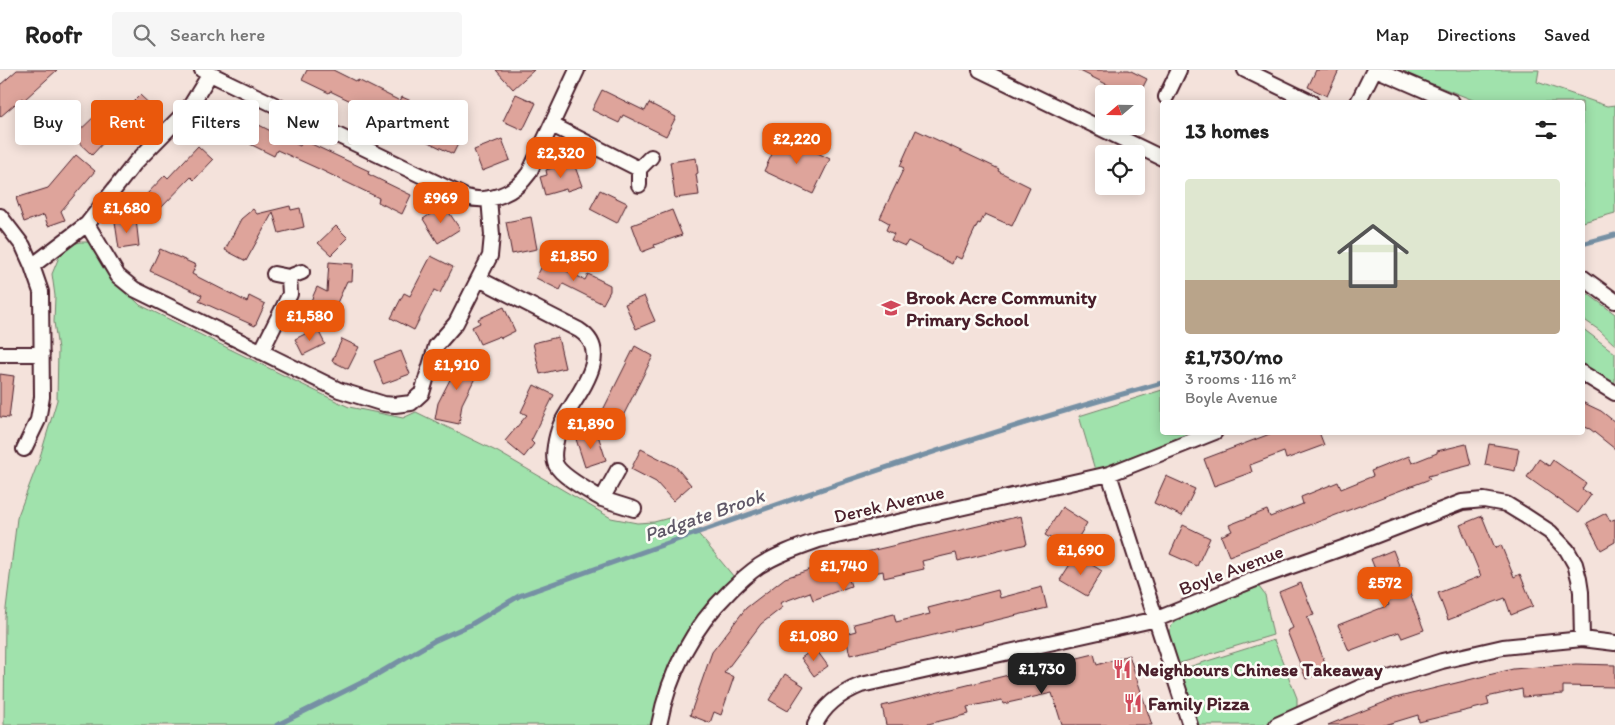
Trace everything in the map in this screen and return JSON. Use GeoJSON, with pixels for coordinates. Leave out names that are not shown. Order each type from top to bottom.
{"type":"FeatureCollection","features":[{"type":"Feature","properties":{"kind":"street"},"geometry":{"type":"LineString","coordinates":[[32,266],[87,224],[135,163],[189,108],[206,72],[473,199],[489,198],[514,189],[522,182],[529,173],[577,70]]}},
{"type":"Feature","properties":{"kind":"street"},"geometry":{"type":"LineString","coordinates":[[980,70],[1160,157]]}},
{"type":"Feature","properties":{"kind":"street"},"geometry":{"type":"LineString","coordinates":[[1166,97],[1179,70]]}},
{"type":"Feature","properties":{"kind":"street"},"geometry":{"type":"LineString","coordinates":[[1245,70],[1307,100]]}},
{"type":"Feature","properties":{"kind":"street"},"geometry":{"type":"LineString","coordinates":[[1359,100],[1374,70]]}},
{"type":"Feature","properties":{"kind":"street"},"geometry":{"type":"LineString","coordinates":[[1378,70],[1447,100]]}},
{"type":"Feature","properties":{"kind":"street"},"geometry":{"type":"LineString","coordinates":[[552,125],[639,169]]}},
{"type":"Feature","properties":{"kind":"street"},"geometry":{"type":"LineString","coordinates":[[639,185],[639,169],[651,157]]}},
{"type":"Feature","properties":{"kind":"street"},"geometry":{"type":"LineString","coordinates":[[87,224],[118,276],[125,284],[148,297],[351,395],[395,405],[411,403],[422,394],[436,346],[456,323],[490,256],[492,246],[489,198]]}},
{"type":"Feature","properties":{"kind":"street"},"geometry":{"type":"LineString","coordinates":[[0,216],[24,246],[41,292],[42,397],[38,420],[24,449]]}},
{"type":"Feature","properties":{"kind":"street"},"geometry":{"type":"LineString","coordinates":[[261,352],[290,294],[296,275],[274,274]]}},
{"type":"Feature","properties":{"kind":"street"},"geometry":{"type":"LineString","coordinates":[[1585,279],[1615,301]]}},
{"type":"Feature","properties":{"kind":"street"},"geometry":{"type":"LineString","coordinates":[[478,280],[579,330],[590,339],[594,353],[591,372],[561,424],[556,438],[554,458],[556,465],[562,472],[602,499],[634,509]]}},
{"type":"Feature","properties":{"kind":"street"},"geometry":{"type":"LineString","coordinates":[[0,354],[42,354]]}},
{"type":"Feature","properties":{"kind":"street"},"geometry":{"type":"LineString","coordinates":[[1585,375],[1615,393]]}},
{"type":"Feature","properties":{"kind":"street","name":"Derek Avenue"},"geometry":{"type":"LineString","coordinates":[[659,725],[667,691],[689,641],[719,602],[741,581],[766,562],[819,540],[1108,474],[1207,435]]}},
{"type":"Feature","properties":{"kind":"street"},"geometry":{"type":"LineString","coordinates":[[602,499],[618,470]]}},
{"type":"Feature","properties":{"kind":"street"},"geometry":{"type":"LineString","coordinates":[[1108,474],[1190,725]]}},
{"type":"Feature","properties":{"kind":"street","name":"Boyle Avenue"},"geometry":{"type":"LineString","coordinates":[[815,725],[825,708],[835,698],[861,685],[1156,620],[1258,578],[1351,545],[1462,502],[1484,500],[1506,504],[1550,532],[1567,550],[1575,564],[1579,579],[1582,639]]}},
{"type":"Feature","properties":{"kind":"street"},"geometry":{"type":"LineString","coordinates":[[1277,725],[1361,688],[1442,660],[1504,647],[1582,639],[1615,643]]}},
{"type":"Feature","properties":{"kind":"green space"},"geometry":{"type":"Polygon","coordinates":[[[1403,70],[1539,70],[1537,82],[1607,106],[1615,105],[1615,213],[1585,221],[1585,100],[1473,100],[1410,75],[1403,70]]]}},
{"type":"Feature","properties":{"kind":"green space"},"geometry":{"type":"Polygon","coordinates":[[[89,242],[109,275],[140,305],[336,401],[349,407],[403,418],[416,412],[498,452],[611,518],[637,523],[654,522],[669,518],[696,531],[734,577],[702,610],[676,650],[659,694],[651,725],[4,725],[5,617],[17,518],[39,460],[57,400],[58,349],[54,322],[55,296],[52,274],[59,257],[70,245],[89,242]]]}},
{"type":"Feature","properties":{"kind":"green space"},"geometry":{"type":"Polygon","coordinates":[[[1585,292],[1615,314],[1615,345],[1585,320],[1585,292]]]}},
{"type":"Feature","properties":{"kind":"green space"},"geometry":{"type":"Polygon","coordinates":[[[1585,330],[1615,353],[1615,386],[1585,367],[1585,330]]]}},
{"type":"Feature","properties":{"kind":"green space"},"geometry":{"type":"Polygon","coordinates":[[[1160,391],[1160,435],[1189,435],[1095,470],[1079,416],[1160,391]]]}},
{"type":"Feature","properties":{"kind":"green space"},"geometry":{"type":"Polygon","coordinates":[[[1259,587],[1265,595],[1273,635],[1177,664],[1169,637],[1169,631],[1176,621],[1183,616],[1259,587]]]}},
{"type":"Feature","properties":{"kind":"green space"},"geometry":{"type":"Polygon","coordinates":[[[1274,640],[1297,698],[1297,709],[1263,725],[1196,725],[1179,670],[1274,640]]]}},
{"type":"Feature","properties":{"kind":"building"},"geometry":{"type":"Polygon","coordinates":[[[17,70],[57,70],[24,100],[22,98],[15,100],[15,104],[0,117],[0,85],[17,70]]]}},
{"type":"Feature","properties":{"kind":"building"},"geometry":{"type":"Polygon","coordinates":[[[307,70],[333,70],[398,100],[349,100],[302,80],[307,70]]]}},
{"type":"Feature","properties":{"kind":"building"},"geometry":{"type":"Polygon","coordinates":[[[496,70],[534,70],[513,89],[496,70]]]}},
{"type":"Feature","properties":{"kind":"building"},"geometry":{"type":"Polygon","coordinates":[[[1078,70],[1129,70],[1147,79],[1144,85],[1108,85],[1078,70]]]}},
{"type":"Feature","properties":{"kind":"building"},"geometry":{"type":"Polygon","coordinates":[[[1316,70],[1339,70],[1327,96],[1308,87],[1316,70]]]}},
{"type":"Feature","properties":{"kind":"building"},"geometry":{"type":"Polygon","coordinates":[[[602,90],[645,111],[649,103],[676,117],[666,136],[623,115],[619,123],[592,110],[602,90]]]}},
{"type":"Feature","properties":{"kind":"building"},"geometry":{"type":"Polygon","coordinates":[[[516,94],[536,103],[523,130],[503,121],[516,94]]]}},
{"type":"Feature","properties":{"kind":"building"},"geometry":{"type":"Polygon","coordinates":[[[140,95],[145,100],[135,100],[140,95]]]}},
{"type":"Feature","properties":{"kind":"building"},"geometry":{"type":"Polygon","coordinates":[[[91,120],[91,145],[101,145],[92,155],[81,145],[81,129],[91,120]]]}},
{"type":"Feature","properties":{"kind":"building"},"geometry":{"type":"Polygon","coordinates":[[[259,125],[269,130],[269,145],[314,145],[369,171],[368,174],[411,195],[402,214],[378,202],[379,198],[319,169],[277,150],[274,156],[252,145],[259,145],[259,125]]]}},
{"type":"Feature","properties":{"kind":"building"},"geometry":{"type":"Polygon","coordinates":[[[916,130],[999,169],[998,171],[1030,187],[1012,226],[985,214],[980,224],[978,223],[961,259],[955,256],[952,264],[908,241],[905,246],[891,240],[894,234],[886,230],[889,223],[880,218],[904,168],[900,166],[916,130]]]}},
{"type":"Feature","properties":{"kind":"building"},"geometry":{"type":"Polygon","coordinates":[[[781,135],[830,159],[813,194],[764,171],[781,135]]]}},
{"type":"Feature","properties":{"kind":"building"},"geometry":{"type":"Polygon","coordinates":[[[502,139],[510,160],[482,171],[474,150],[502,139]]]}},
{"type":"Feature","properties":{"kind":"building"},"geometry":{"type":"Polygon","coordinates":[[[434,145],[458,145],[453,154],[434,145]]]}},
{"type":"Feature","properties":{"kind":"building"},"geometry":{"type":"Polygon","coordinates":[[[198,146],[213,160],[194,180],[191,177],[160,209],[146,195],[165,175],[168,178],[198,146]]]}},
{"type":"Feature","properties":{"kind":"building"},"geometry":{"type":"Polygon","coordinates":[[[76,155],[95,171],[61,211],[65,220],[48,226],[44,215],[24,222],[16,198],[48,188],[76,155]]]}},
{"type":"Feature","properties":{"kind":"building"},"geometry":{"type":"Polygon","coordinates":[[[696,158],[699,195],[675,198],[670,162],[696,158]]]}},
{"type":"Feature","properties":{"kind":"building"},"geometry":{"type":"Polygon","coordinates":[[[573,161],[582,186],[545,195],[540,177],[547,175],[546,170],[573,161]]]}},
{"type":"Feature","properties":{"kind":"building"},"geometry":{"type":"Polygon","coordinates":[[[600,190],[627,203],[617,223],[590,209],[600,190]]]}},
{"type":"Feature","properties":{"kind":"building"},"geometry":{"type":"Polygon","coordinates":[[[444,205],[460,229],[438,243],[423,219],[444,205]]]}},
{"type":"Feature","properties":{"kind":"building"},"geometry":{"type":"Polygon","coordinates":[[[290,206],[291,210],[300,208],[304,227],[279,233],[273,212],[246,261],[225,250],[241,219],[253,209],[257,214],[290,206]]]}},
{"type":"Feature","properties":{"kind":"building"},"geometry":{"type":"Polygon","coordinates":[[[672,210],[682,235],[654,245],[655,247],[642,252],[632,225],[672,210]]]}},
{"type":"Feature","properties":{"kind":"building"},"geometry":{"type":"Polygon","coordinates":[[[531,217],[537,249],[512,254],[506,222],[531,217]]]}},
{"type":"Feature","properties":{"kind":"building"},"geometry":{"type":"Polygon","coordinates":[[[136,219],[139,246],[119,249],[115,222],[136,219]]]}},
{"type":"Feature","properties":{"kind":"building"},"geometry":{"type":"Polygon","coordinates":[[[336,226],[348,238],[331,255],[318,243],[336,226]]]}},
{"type":"Feature","properties":{"kind":"building"},"geometry":{"type":"Polygon","coordinates":[[[160,249],[196,265],[192,274],[247,302],[249,296],[265,304],[255,326],[199,301],[202,295],[150,271],[160,249]]]}},
{"type":"Feature","properties":{"kind":"building"},"geometry":{"type":"Polygon","coordinates":[[[431,256],[453,267],[440,293],[434,290],[414,330],[391,318],[404,293],[410,296],[431,256]]]}},
{"type":"Feature","properties":{"kind":"building"},"geometry":{"type":"Polygon","coordinates":[[[545,260],[585,280],[588,274],[610,285],[610,291],[603,304],[563,284],[560,290],[536,278],[545,260]]]}},
{"type":"Feature","properties":{"kind":"building"},"geometry":{"type":"Polygon","coordinates":[[[329,262],[353,264],[352,281],[347,281],[326,327],[326,310],[310,303],[317,287],[327,292],[329,262]]]}},
{"type":"Feature","properties":{"kind":"building"},"geometry":{"type":"Polygon","coordinates":[[[644,296],[655,321],[636,329],[625,304],[644,296]]]}},
{"type":"Feature","properties":{"kind":"building"},"geometry":{"type":"Polygon","coordinates":[[[504,307],[515,331],[501,338],[500,336],[480,344],[472,327],[480,323],[478,319],[504,307]]]}},
{"type":"Feature","properties":{"kind":"building"},"geometry":{"type":"Polygon","coordinates":[[[317,328],[325,344],[303,355],[295,339],[317,328]]]}},
{"type":"Feature","properties":{"kind":"building"},"geometry":{"type":"Polygon","coordinates":[[[558,337],[565,368],[540,374],[533,343],[558,337]]]}},
{"type":"Feature","properties":{"kind":"building"},"geometry":{"type":"Polygon","coordinates":[[[342,339],[359,347],[348,369],[332,361],[342,339]]]}},
{"type":"Feature","properties":{"kind":"building"},"geometry":{"type":"Polygon","coordinates":[[[635,346],[653,356],[621,420],[603,410],[635,346]]]}},
{"type":"Feature","properties":{"kind":"building"},"geometry":{"type":"Polygon","coordinates":[[[401,351],[410,374],[383,384],[374,361],[401,351]]]}},
{"type":"Feature","properties":{"kind":"building"},"geometry":{"type":"Polygon","coordinates":[[[462,356],[481,366],[462,404],[459,424],[435,419],[438,403],[462,356]]]}},
{"type":"Feature","properties":{"kind":"building"},"geometry":{"type":"Polygon","coordinates":[[[0,374],[14,376],[9,418],[0,417],[0,374]]]}},
{"type":"Feature","properties":{"kind":"building"},"geometry":{"type":"Polygon","coordinates":[[[534,385],[554,395],[531,441],[534,444],[524,457],[505,441],[527,415],[521,412],[534,385]]]}},
{"type":"Feature","properties":{"kind":"building"},"geometry":{"type":"Polygon","coordinates":[[[1585,403],[1601,411],[1615,422],[1615,449],[1585,427],[1585,403]]]}},
{"type":"Feature","properties":{"kind":"building"},"geometry":{"type":"Polygon","coordinates":[[[597,432],[606,460],[585,467],[576,439],[597,432]]]}},
{"type":"Feature","properties":{"kind":"building"},"geometry":{"type":"Polygon","coordinates":[[[1267,435],[1320,435],[1324,445],[1286,459],[1284,452],[1250,465],[1252,472],[1214,486],[1204,459],[1267,435]]]}},
{"type":"Feature","properties":{"kind":"building"},"geometry":{"type":"Polygon","coordinates":[[[1466,444],[1471,465],[1428,476],[1430,479],[1229,556],[1221,536],[1232,531],[1229,525],[1267,510],[1270,517],[1303,504],[1301,497],[1338,482],[1341,489],[1373,476],[1371,471],[1409,456],[1412,463],[1437,453],[1437,451],[1466,444]]]}},
{"type":"Feature","properties":{"kind":"building"},"geometry":{"type":"Polygon","coordinates":[[[1489,444],[1519,449],[1515,471],[1485,465],[1489,444]]]}},
{"type":"Feature","properties":{"kind":"building"},"geometry":{"type":"Polygon","coordinates":[[[641,449],[676,467],[691,485],[673,501],[656,482],[631,469],[641,449]]]}},
{"type":"Feature","properties":{"kind":"building"},"geometry":{"type":"Polygon","coordinates":[[[1539,459],[1549,466],[1553,460],[1586,483],[1582,489],[1591,495],[1578,513],[1527,477],[1539,459]]]}},
{"type":"Feature","properties":{"kind":"building"},"geometry":{"type":"Polygon","coordinates":[[[1166,476],[1195,489],[1182,516],[1154,503],[1166,476]]]}},
{"type":"Feature","properties":{"kind":"building"},"geometry":{"type":"Polygon","coordinates":[[[1062,507],[1087,523],[1071,550],[1045,535],[1062,507]]]}},
{"type":"Feature","properties":{"kind":"building"},"geometry":{"type":"Polygon","coordinates":[[[1606,513],[1610,521],[1615,519],[1615,542],[1601,550],[1587,523],[1606,513]]]}},
{"type":"Feature","properties":{"kind":"building"},"geometry":{"type":"Polygon","coordinates":[[[1021,516],[1027,544],[958,561],[956,553],[922,561],[924,569],[884,578],[883,571],[849,579],[851,586],[813,600],[810,592],[780,603],[783,607],[761,624],[724,673],[734,677],[721,715],[714,712],[710,723],[690,715],[712,652],[746,608],[785,578],[853,555],[1021,516]]]}},
{"type":"Feature","properties":{"kind":"building"},"geometry":{"type":"Polygon","coordinates":[[[1482,516],[1495,548],[1501,545],[1514,577],[1520,574],[1533,606],[1511,615],[1505,598],[1448,620],[1438,593],[1481,576],[1460,525],[1482,516]]]}},
{"type":"Feature","properties":{"kind":"building"},"geometry":{"type":"Polygon","coordinates":[[[1183,525],[1210,538],[1197,566],[1170,554],[1183,525]]]}},
{"type":"Feature","properties":{"kind":"building"},"geometry":{"type":"Polygon","coordinates":[[[1393,550],[1424,630],[1402,638],[1399,632],[1349,651],[1338,625],[1389,605],[1371,559],[1393,550]]]}},
{"type":"Feature","properties":{"kind":"building"},"geometry":{"type":"Polygon","coordinates":[[[1076,555],[1102,571],[1087,596],[1060,580],[1076,555]]]}},
{"type":"Feature","properties":{"kind":"building"},"geometry":{"type":"Polygon","coordinates":[[[1301,583],[1314,615],[1307,617],[1328,670],[1306,679],[1287,631],[1293,628],[1279,592],[1301,583]]]}},
{"type":"Feature","properties":{"kind":"building"},"geometry":{"type":"Polygon","coordinates":[[[1042,587],[1047,608],[850,655],[845,634],[856,631],[854,624],[894,614],[896,622],[930,614],[928,608],[998,590],[1000,598],[1042,587]]]}},
{"type":"Feature","properties":{"kind":"building"},"geometry":{"type":"Polygon","coordinates":[[[815,648],[828,666],[814,676],[801,658],[815,648]]]}},
{"type":"Feature","properties":{"kind":"building"},"geometry":{"type":"Polygon","coordinates":[[[1094,654],[1097,665],[1129,655],[1152,725],[1062,725],[1052,693],[1003,704],[1002,700],[967,707],[969,714],[924,725],[886,725],[882,706],[1094,654]]]}},
{"type":"Feature","properties":{"kind":"building"},"geometry":{"type":"Polygon","coordinates":[[[1576,664],[1615,665],[1615,687],[1563,686],[1563,694],[1523,697],[1522,689],[1487,697],[1489,705],[1419,722],[1418,715],[1385,725],[1328,725],[1395,698],[1513,669],[1576,664]]]}},
{"type":"Feature","properties":{"kind":"building"},"geometry":{"type":"Polygon","coordinates":[[[785,674],[804,686],[788,711],[769,700],[785,674]]]}},
{"type":"Feature","properties":{"kind":"waterway","name":"Padgate Brook"},"geometry":{"type":"LineString","coordinates":[[1585,243],[1615,235]]}},
{"type":"Feature","properties":{"kind":"waterway","name":"Padgate Brook"},"geometry":{"type":"LineString","coordinates":[[277,725],[369,679],[434,641],[470,625],[519,596],[759,511],[919,457],[1081,406],[1160,384]]}},
{"type":"Feature","properties":{"kind":"place","name":"Brook Acre Community Primary School"},"geometry":{"type":"Point","coordinates":[891,308]}},
{"type":"Feature","properties":{"kind":"place","name":"Neighbours Chinese Takeaway"},"geometry":{"type":"Point","coordinates":[1122,669]}},
{"type":"Feature","properties":{"kind":"place","name":"Family Pizza"},"geometry":{"type":"Point","coordinates":[1133,703]}}]}
